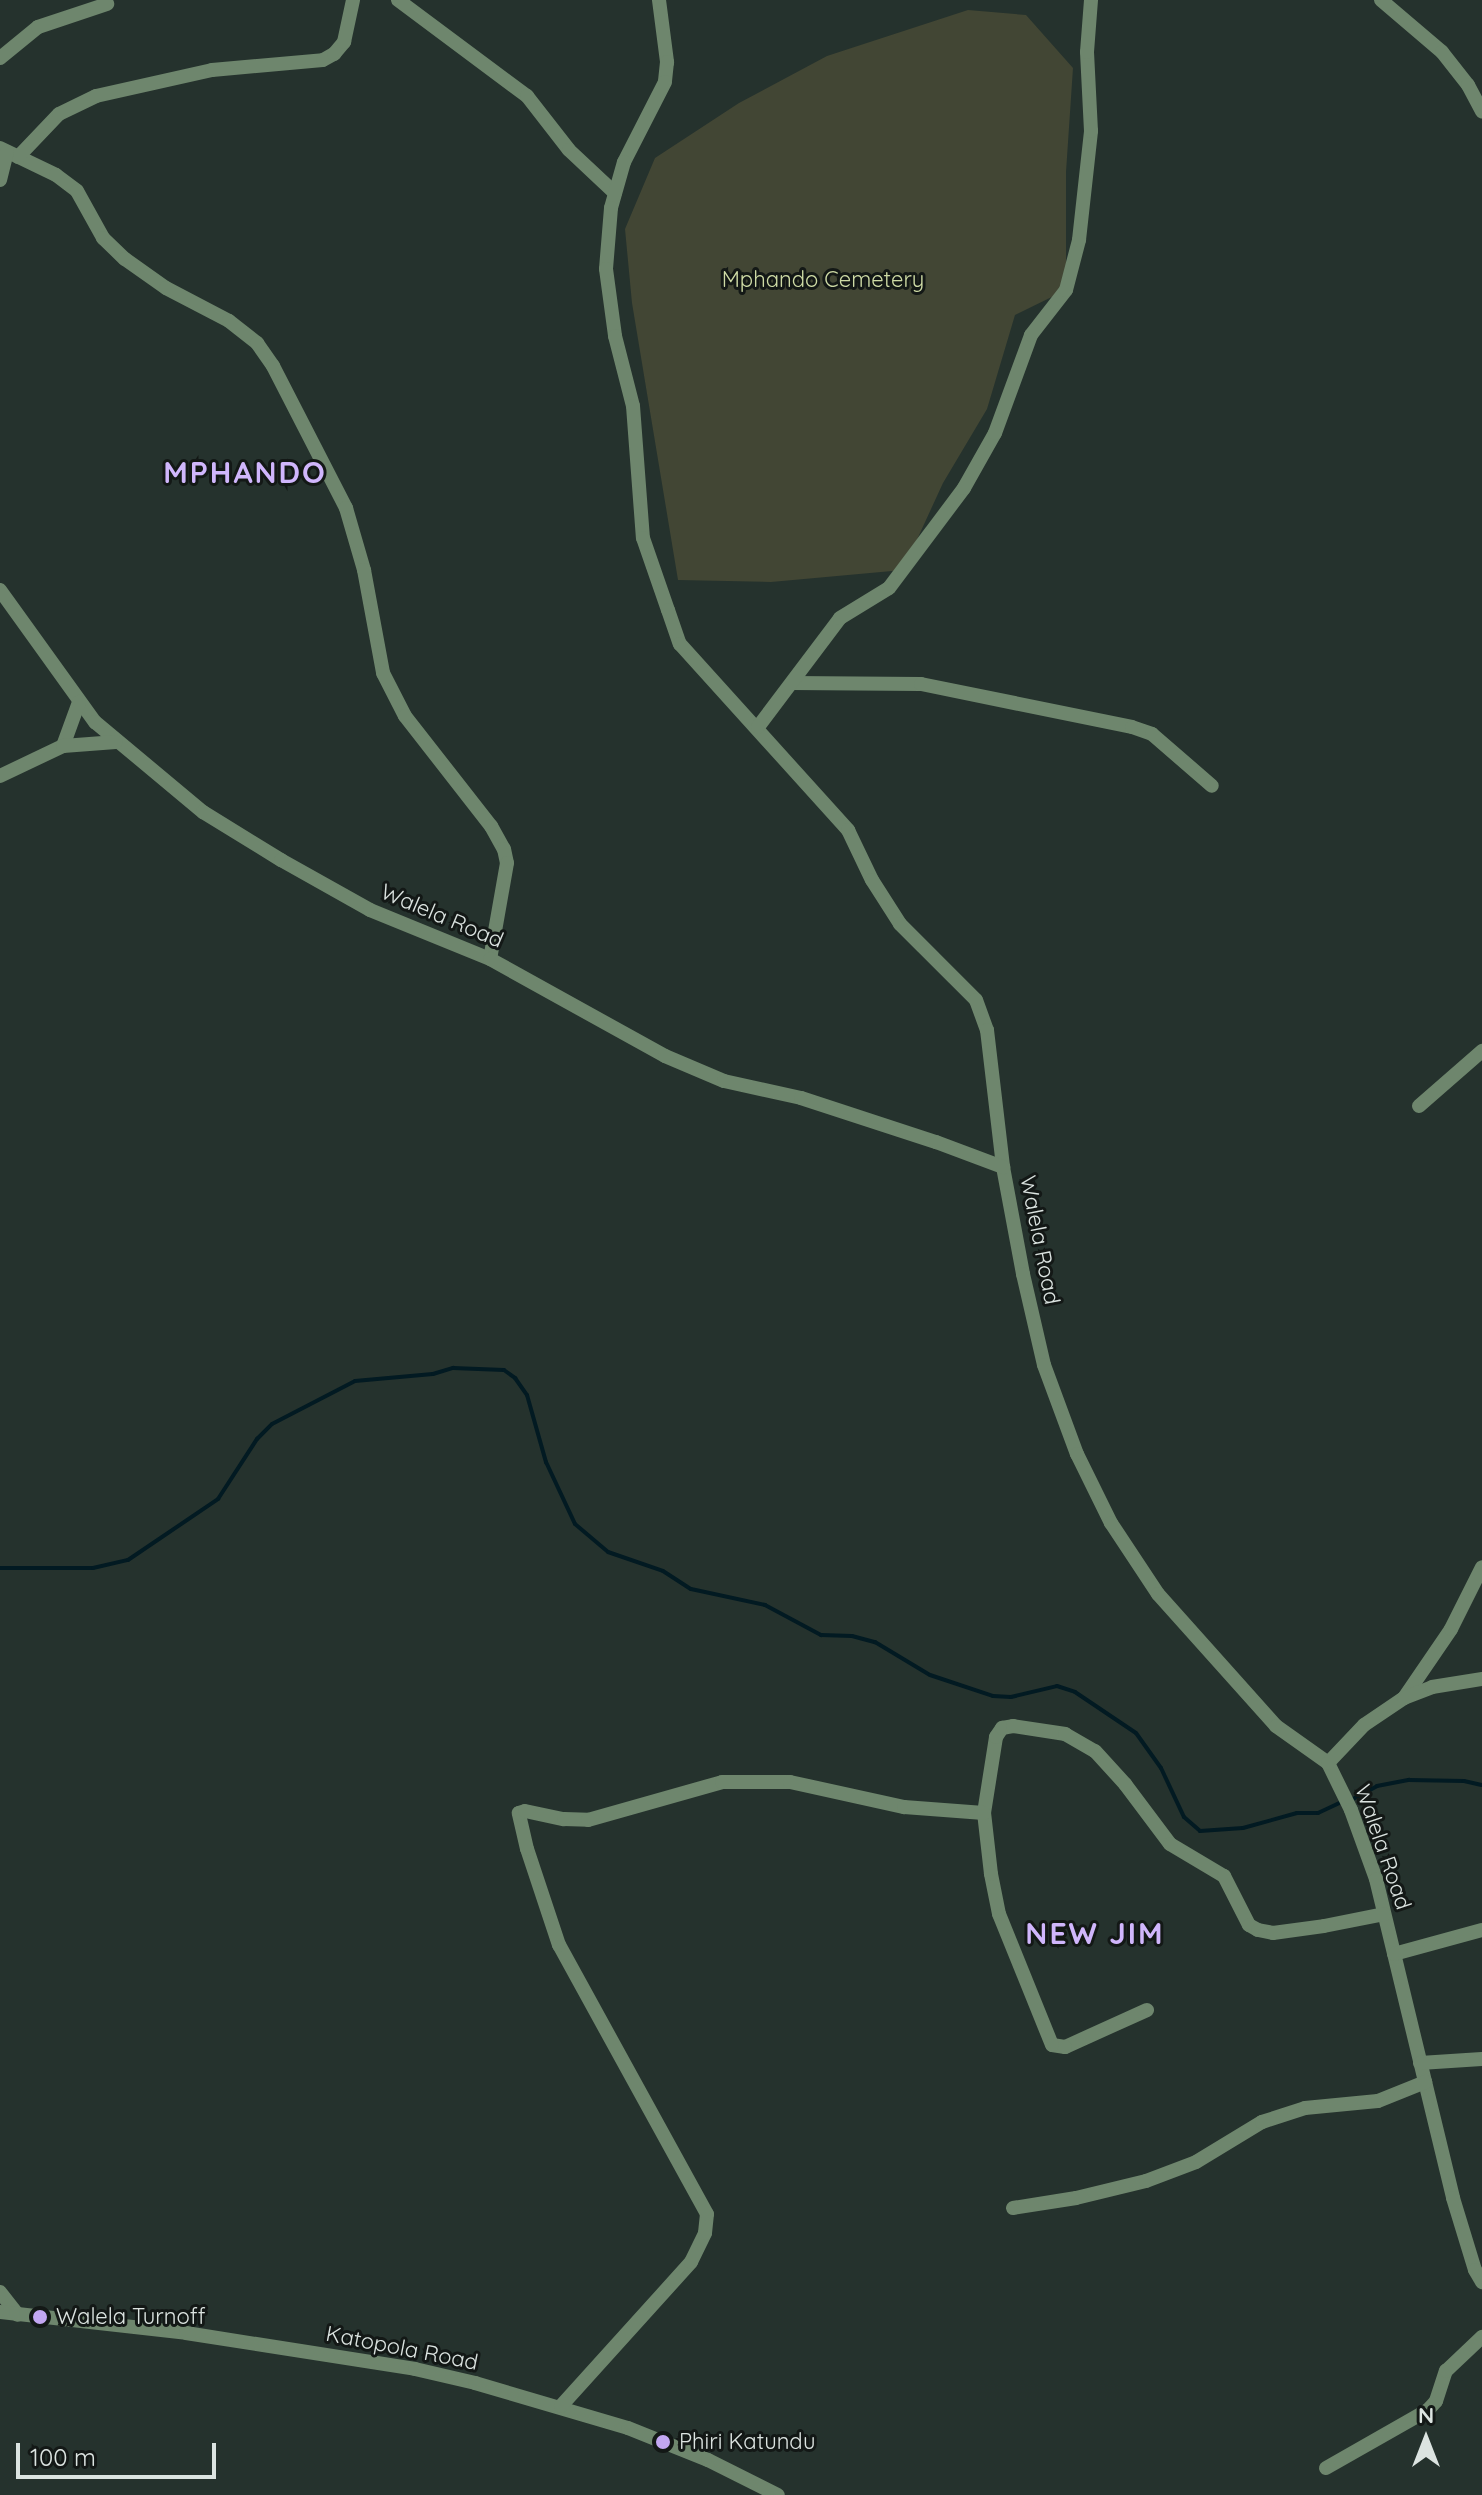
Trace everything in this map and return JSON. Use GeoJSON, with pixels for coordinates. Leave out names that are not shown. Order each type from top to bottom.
{"type":"FeatureCollection","features":[{"type":"Feature","properties":{"kind":"street"},"geometry":{"type":"LineString","coordinates":[[0,180],[8,153],[59,114],[96,96],[212,70],[323,60],[334,54],[344,42],[353,0]]}},
{"type":"Feature","properties":{"kind":"street"},"geometry":{"type":"LineString","coordinates":[[398,0],[527,96],[569,150],[615,193]]}},
{"type":"Feature","properties":{"kind":"street"},"geometry":{"type":"LineString","coordinates":[[659,0],[667,62],[665,82],[624,162],[615,193],[606,269],[608,296],[633,406],[643,538],[680,644],[848,830],[872,880],[900,924],[976,1000],[987,1030],[1003,1167]]}},
{"type":"Feature","properties":{"kind":"street"},"geometry":{"type":"LineString","coordinates":[[758,727],[840,618],[889,588],[964,488],[995,433],[1031,335],[1066,290],[1079,240],[1091,131],[1087,52],[1091,0]]}},
{"type":"Feature","properties":{"kind":"street"},"geometry":{"type":"LineString","coordinates":[[1381,0],[1442,52],[1468,85],[1482,111]]}},
{"type":"Feature","properties":{"kind":"street"},"geometry":{"type":"LineString","coordinates":[[0,58],[38,27],[107,4]]}},
{"type":"Feature","properties":{"kind":"street"},"geometry":{"type":"LineString","coordinates":[[8,153],[56,175],[77,191],[103,238],[125,259],[166,288],[229,321],[257,343],[273,366],[346,508],[364,570],[383,673],[405,716],[491,826],[504,849],[507,863],[490,959]]}},
{"type":"Feature","properties":{"kind":"street","name":"Walela Road"},"geometry":{"type":"LineString","coordinates":[[0,590],[79,702],[116,742],[203,812],[281,860],[370,910],[490,959],[665,1056],[724,1081],[801,1098],[1003,1167],[1044,1365],[1077,1454],[1111,1523],[1158,1594],[1199,1642],[1276,1726],[1328,1763],[1351,1810],[1384,1914],[1453,2198],[1475,2270],[1482,2282]]}},
{"type":"Feature","properties":{"kind":"street"},"geometry":{"type":"LineString","coordinates":[[792,683],[921,684],[1132,727],[1152,734],[1212,786]]}},
{"type":"Feature","properties":{"kind":"street"},"geometry":{"type":"LineString","coordinates":[[63,746],[79,702]]}},
{"type":"Feature","properties":{"kind":"street"},"geometry":{"type":"LineString","coordinates":[[0,776],[63,746],[116,742]]}},
{"type":"Feature","properties":{"kind":"street"},"geometry":{"type":"LineString","coordinates":[[1419,1106],[1482,1051]]}},
{"type":"Feature","properties":{"kind":"street"},"geometry":{"type":"LineString","coordinates":[[1404,1698],[1451,1629],[1482,1567]]}},
{"type":"Feature","properties":{"kind":"street"},"geometry":{"type":"LineString","coordinates":[[1328,1763],[1364,1725],[1404,1698],[1432,1687],[1482,1679]]}},
{"type":"Feature","properties":{"kind":"street"},"geometry":{"type":"LineString","coordinates":[[1147,2010],[1065,2047],[1052,2045],[999,1914],[984,1813],[996,1737],[1002,1728],[1013,1726],[1065,1734],[1095,1751],[1125,1784],[1170,1844],[1224,1876],[1249,1925],[1258,1930],[1273,1933],[1299,1930],[1384,1914]]}},
{"type":"Feature","properties":{"kind":"street"},"geometry":{"type":"LineString","coordinates":[[561,2406],[691,2262],[705,2233],[707,2214],[559,1945],[527,1849],[519,1813],[525,1811],[564,1819],[588,1820],[722,1782],[777,1782],[904,1807],[984,1813]]}},
{"type":"Feature","properties":{"kind":"street"},"geometry":{"type":"LineString","coordinates":[[1394,1954],[1482,1930]]}},
{"type":"Feature","properties":{"kind":"street"},"geometry":{"type":"LineString","coordinates":[[1420,2063],[1482,2059]]}},
{"type":"Feature","properties":{"kind":"street"},"geometry":{"type":"LineString","coordinates":[[1013,2208],[1076,2198],[1146,2181],[1196,2162],[1262,2122],[1305,2108],[1378,2101],[1425,2082]]}},
{"type":"Feature","properties":{"kind":"street"},"geometry":{"type":"LineString","coordinates":[[0,2292],[18,2315]]}},
{"type":"Feature","properties":{"kind":"street","name":"Katopola Road"},"geometry":{"type":"LineString","coordinates":[[0,2312],[186,2333],[415,2369],[561,2406],[708,2460],[778,2495]]}},
{"type":"Feature","properties":{"kind":"street"},"geometry":{"type":"LineString","coordinates":[[1326,2468],[1428,2410],[1436,2401],[1446,2371],[1482,2337]]}},
{"type":"Feature","properties":{"kind":"green space","name":"Mphando Cemetery"},"geometry":{"type":"Polygon","coordinates":[[[968,10],[1026,15],[1073,68],[1066,172],[1066,290],[1015,315],[987,409],[943,483],[903,570],[771,582],[678,580],[632,303],[625,229],[655,158],[739,103],[827,56],[968,10]]]}},
{"type":"Feature","properties":{"kind":"waterway"},"geometry":{"type":"LineString","coordinates":[[0,1568],[93,1568],[128,1560],[218,1499],[257,1439],[272,1424],[355,1381],[433,1374],[453,1368],[504,1370],[515,1378],[527,1395],[546,1462],[575,1524],[608,1552],[663,1571],[691,1589],[765,1605],[821,1635],[852,1636],[875,1642],[930,1675],[993,1696],[1011,1697],[1057,1686],[1075,1692],[1136,1733],[1161,1768],[1184,1817],[1200,1831],[1243,1828],[1297,1813],[1318,1813],[1339,1803]]}},
{"type":"Feature","properties":{"kind":"waterway"},"geometry":{"type":"LineString","coordinates":[[1353,1799],[1377,1786],[1409,1780],[1464,1781],[1482,1785]]}},
{"type":"Feature","properties":{"kind":"place","name":"Walela Turnoff"},"geometry":{"type":"Point","coordinates":[40,2317]}},
{"type":"Feature","properties":{"kind":"place","name":"Phiri Katundu"},"geometry":{"type":"Point","coordinates":[663,2442]}},
{"type":"Feature","properties":{"kind":"district","name":"MPHANDO"},"geometry":{"type":"Point","coordinates":[245,472]}},
{"type":"Feature","properties":{"kind":"district","name":"NEW JIM"},"geometry":{"type":"Point","coordinates":[1095,1933]}}]}
